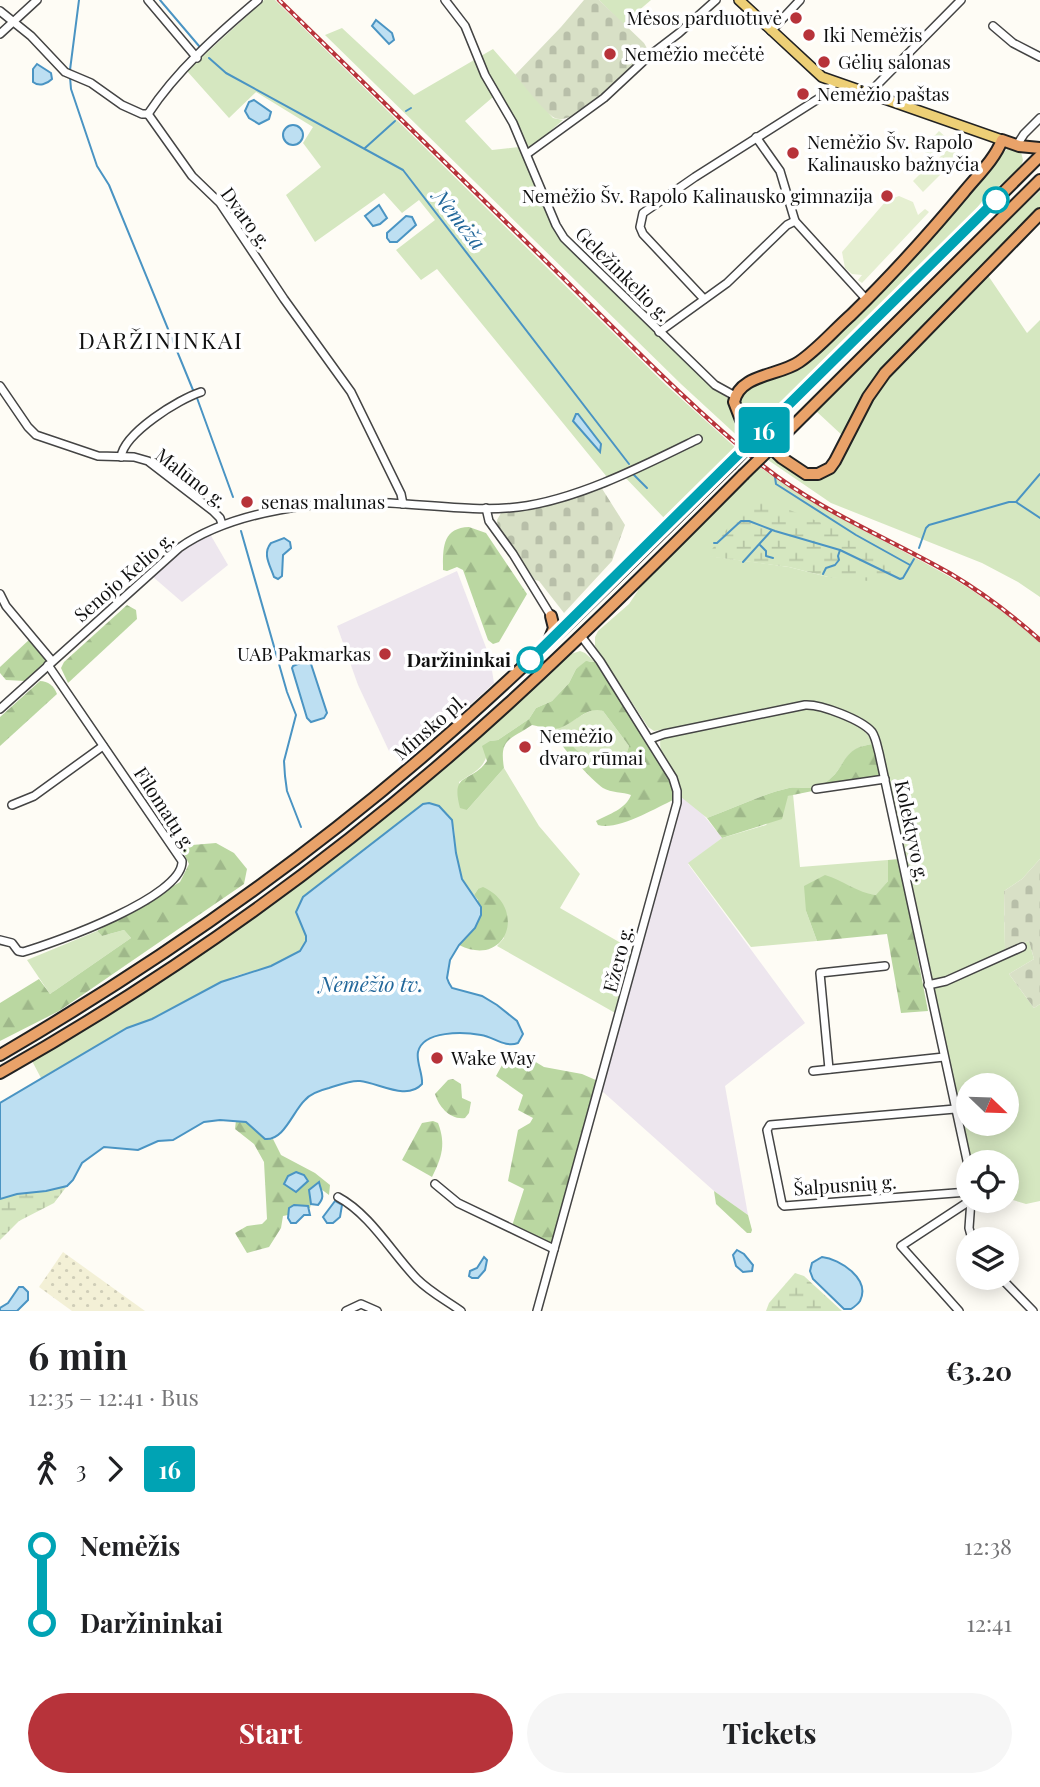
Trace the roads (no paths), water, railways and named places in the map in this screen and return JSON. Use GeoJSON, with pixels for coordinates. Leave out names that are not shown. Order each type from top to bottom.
{"type":"FeatureCollection","features":[{"type":"Feature","properties":{"kind":"highway"},"geometry":{"type":"LineString","coordinates":[[1040,148],[1018,146],[1002,140],[991,158],[930,233],[866,299],[800,361],[784,370],[746,383],[735,396],[735,409],[741,421],[782,458],[806,474],[824,472],[835,461],[864,404],[885,373],[1040,214]]}},
{"type":"Feature","properties":{"kind":"highway"},"geometry":{"type":"LineString","coordinates":[[1018,146],[1025,160],[1022,174]]}},
{"type":"Feature","properties":{"kind":"highway","name":"Minsko pl."},"geometry":{"type":"LineString","coordinates":[[0,1055],[104,991],[268,880],[433,748],[576,617],[1040,156]]}},
{"type":"Feature","properties":{"kind":"highway","name":"Minsko pl."},"geometry":{"type":"LineString","coordinates":[[0,1073],[129,995],[304,873],[425,776],[507,705],[654,566],[1040,180]]}},
{"type":"Feature","properties":{"kind":"highway"},"geometry":{"type":"LineString","coordinates":[[551,616],[564,620],[576,617]]}},
{"type":"Feature","properties":{"kind":"highway"},"geometry":{"type":"LineString","coordinates":[[547,643],[554,628],[551,616]]}},
{"type":"Feature","properties":{"kind":"main road"},"geometry":{"type":"LineString","coordinates":[[739,0],[816,73],[834,82],[1002,140]]}},
{"type":"Feature","properties":{"kind":"street"},"geometry":{"type":"LineString","coordinates":[[0,34],[37,0]]}},
{"type":"Feature","properties":{"kind":"street"},"geometry":{"type":"LineString","coordinates":[[148,0],[197,58]]}},
{"type":"Feature","properties":{"kind":"street"},"geometry":{"type":"LineString","coordinates":[[0,11],[14,21],[65,72],[91,83],[122,105],[148,114],[159,98],[197,58],[258,0]]}},
{"type":"Feature","properties":{"kind":"street","name":"Geležinkelio g."},"geometry":{"type":"LineString","coordinates":[[445,0],[465,26],[485,75],[513,123],[564,238],[715,385],[735,396]]}},
{"type":"Feature","properties":{"kind":"street"},"geometry":{"type":"LineString","coordinates":[[527,154],[604,98],[716,0]]}},
{"type":"Feature","properties":{"kind":"street"},"geometry":{"type":"LineString","coordinates":[[771,31],[800,0]]}},
{"type":"Feature","properties":{"kind":"street"},"geometry":{"type":"LineString","coordinates":[[872,95],[877,85],[961,0]]}},
{"type":"Feature","properties":{"kind":"street"},"geometry":{"type":"LineString","coordinates":[[993,26],[1013,43],[1040,57]]}},
{"type":"Feature","properties":{"kind":"street"},"geometry":{"type":"LineString","coordinates":[[704,299],[643,234],[640,219],[643,213],[829,92],[834,82]]}},
{"type":"Feature","properties":{"kind":"street","name":"Dvaro g."},"geometry":{"type":"LineString","coordinates":[[148,114],[192,176],[220,203],[351,392],[401,494],[403,504]]}},
{"type":"Feature","properties":{"kind":"street"},"geometry":{"type":"LineString","coordinates":[[1018,146],[1024,134],[1040,118]]}},
{"type":"Feature","properties":{"kind":"street"},"geometry":{"type":"LineString","coordinates":[[756,138],[779,171],[795,220],[866,299]]}},
{"type":"Feature","properties":{"kind":"street"},"geometry":{"type":"LineString","coordinates":[[659,332],[727,283],[795,220]]}},
{"type":"Feature","properties":{"kind":"street","name":"Malūno g."},"geometry":{"type":"LineString","coordinates":[[0,386],[28,427],[37,435],[98,456],[141,459],[157,467],[220,518],[222,524]]}},
{"type":"Feature","properties":{"kind":"street"},"geometry":{"type":"LineString","coordinates":[[121,457],[126,442],[135,433],[188,397],[201,392]]}},
{"type":"Feature","properties":{"kind":"street","name":"Senojo Kelio g."},"geometry":{"type":"LineString","coordinates":[[0,709],[179,548],[192,538],[222,524],[253,516],[328,504],[517,507],[577,493],[698,439]]}},
{"type":"Feature","properties":{"kind":"street"},"geometry":{"type":"LineString","coordinates":[[486,508],[489,521],[551,616]]}},
{"type":"Feature","properties":{"kind":"street","name":"Filomatų g."},"geometry":{"type":"LineString","coordinates":[[0,594],[6,606],[50,663],[182,861],[180,872],[140,903],[86,931],[23,952],[18,951],[12,943],[0,940]]}},
{"type":"Feature","properties":{"kind":"street","name":"Ežero g."},"geometry":{"type":"LineString","coordinates":[[537,1311],[677,803],[673,778],[600,661],[581,636]]}},
{"type":"Feature","properties":{"kind":"street","name":"Kolektyvo g."},"geometry":{"type":"LineString","coordinates":[[650,739],[806,705],[815,705],[869,729],[876,742],[885,779],[965,1150]]}},
{"type":"Feature","properties":{"kind":"street"},"geometry":{"type":"LineString","coordinates":[[12,805],[34,796],[103,746]]}},
{"type":"Feature","properties":{"kind":"street"},"geometry":{"type":"LineString","coordinates":[[816,789],[885,779]]}},
{"type":"Feature","properties":{"kind":"street"},"geometry":{"type":"LineString","coordinates":[[928,985],[946,981],[1022,947]]}},
{"type":"Feature","properties":{"kind":"street"},"geometry":{"type":"LineString","coordinates":[[829,1069],[820,973],[885,966]]}},
{"type":"Feature","properties":{"kind":"street"},"geometry":{"type":"LineString","coordinates":[[813,1071],[944,1057]]}},
{"type":"Feature","properties":{"kind":"street","name":"Šalpusnių g."},"geometry":{"type":"LineString","coordinates":[[955,1109],[770,1125],[768,1130],[782,1204],[785,1206],[956,1193]]}},
{"type":"Feature","properties":{"kind":"street"},"geometry":{"type":"LineString","coordinates":[[435,1184],[458,1203],[554,1249]]}},
{"type":"Feature","properties":{"kind":"street"},"geometry":{"type":"LineString","coordinates":[[338,1197],[373,1228],[420,1282],[461,1311]]}},
{"type":"Feature","properties":{"kind":"street"},"geometry":{"type":"LineString","coordinates":[[956,1210],[901,1246],[959,1311]]}},
{"type":"Feature","properties":{"kind":"street"},"geometry":{"type":"LineString","coordinates":[[1013,1290],[1033,1311]]}},
{"type":"Feature","properties":{"kind":"street"},"geometry":{"type":"LineString","coordinates":[[346,1311],[362,1304],[376,1311]]}},
{"type":"Feature","properties":{"kind":"water"},"geometry":{"type":"Polygon","coordinates":[[[376,20],[392,33],[394,40],[389,44],[372,26],[376,20]]]}},
{"type":"Feature","properties":{"kind":"water"},"geometry":{"type":"Polygon","coordinates":[[[37,64],[51,73],[52,79],[40,85],[33,82],[33,69],[37,64]]]}},
{"type":"Feature","properties":{"kind":"water"},"geometry":{"type":"Polygon","coordinates":[[[254,100],[271,112],[269,119],[259,124],[249,118],[245,111],[249,102],[254,100]]]}},
{"type":"Feature","properties":{"kind":"water"},"geometry":{"type":"Polygon","coordinates":[[[293,125],[300,128],[303,135],[300,142],[293,145],[286,142],[283,135],[286,128],[293,125]]]}},
{"type":"Feature","properties":{"kind":"water"},"geometry":{"type":"Polygon","coordinates":[[[379,205],[387,218],[373,226],[365,216],[379,205]]]}},
{"type":"Feature","properties":{"kind":"water"},"geometry":{"type":"Polygon","coordinates":[[[406,216],[412,217],[416,225],[397,242],[390,242],[387,233],[406,216]]]}},
{"type":"Feature","properties":{"kind":"water"},"geometry":{"type":"Polygon","coordinates":[[[576,414],[601,444],[600,452],[573,421],[576,414]]]}},
{"type":"Feature","properties":{"kind":"water"},"geometry":{"type":"Polygon","coordinates":[[[284,538],[290,542],[291,548],[283,555],[282,576],[278,579],[274,577],[267,551],[271,543],[284,538]]]}},
{"type":"Feature","properties":{"kind":"water"},"geometry":{"type":"Polygon","coordinates":[[[305,661],[311,664],[327,713],[324,718],[311,722],[307,718],[292,668],[305,661]]]}},
{"type":"Feature","properties":{"kind":"water","name":"Nemėžio tv."},"geometry":{"type":"Polygon","coordinates":[[[423,804],[439,806],[452,820],[462,879],[481,907],[481,915],[475,928],[459,945],[450,960],[447,978],[452,988],[482,996],[517,1021],[523,1034],[518,1043],[509,1044],[474,1034],[436,1036],[421,1045],[418,1052],[422,1084],[416,1089],[393,1090],[360,1081],[344,1083],[307,1098],[283,1130],[272,1138],[265,1139],[246,1122],[204,1122],[173,1140],[158,1141],[138,1150],[104,1147],[82,1163],[67,1186],[0,1199],[0,1103],[127,1028],[152,1019],[221,982],[271,966],[300,951],[306,936],[296,912],[303,897],[423,804]]]}},
{"type":"Feature","properties":{"kind":"water"},"geometry":{"type":"Polygon","coordinates":[[[296,1172],[304,1175],[308,1181],[296,1192],[284,1184],[288,1176],[296,1172]]]}},
{"type":"Feature","properties":{"kind":"water"},"geometry":{"type":"Polygon","coordinates":[[[319,1182],[322,1199],[318,1205],[311,1204],[309,1190],[319,1182]]]}},
{"type":"Feature","properties":{"kind":"water"},"geometry":{"type":"Polygon","coordinates":[[[335,1201],[342,1205],[340,1217],[333,1223],[327,1223],[323,1217],[335,1201]]]}},
{"type":"Feature","properties":{"kind":"water"},"geometry":{"type":"Polygon","coordinates":[[[294,1205],[308,1206],[310,1215],[304,1215],[296,1223],[291,1223],[288,1218],[289,1208],[294,1205]]]}},
{"type":"Feature","properties":{"kind":"water"},"geometry":{"type":"Polygon","coordinates":[[[737,1250],[753,1265],[752,1271],[743,1272],[736,1266],[733,1255],[737,1250]]]}},
{"type":"Feature","properties":{"kind":"water"},"geometry":{"type":"Polygon","coordinates":[[[484,1257],[487,1260],[485,1270],[478,1278],[469,1276],[470,1271],[477,1268],[484,1257]]]}},
{"type":"Feature","properties":{"kind":"water"},"geometry":{"type":"Polygon","coordinates":[[[822,1257],[845,1266],[858,1278],[862,1293],[860,1301],[851,1309],[844,1309],[813,1279],[810,1271],[812,1263],[822,1257]]]}},
{"type":"Feature","properties":{"kind":"water"},"geometry":{"type":"Polygon","coordinates":[[[19,1287],[28,1292],[28,1300],[17,1311],[0,1311],[0,1308],[8,1303],[19,1287]]]}},
{"type":"Feature","properties":{"kind":"waterway"},"geometry":{"type":"LineString","coordinates":[[70,70],[79,0]]}},
{"type":"Feature","properties":{"kind":"waterway","name":"Nemėža"},"geometry":{"type":"LineString","coordinates":[[160,0],[199,46]]}},
{"type":"Feature","properties":{"kind":"waterway","name":"Nemėža"},"geometry":{"type":"LineString","coordinates":[[209,58],[226,73],[403,170],[629,464]]}},
{"type":"Feature","properties":{"kind":"waterway"},"geometry":{"type":"LineString","coordinates":[[70,77],[71,89],[97,166],[109,185],[193,390]]}},
{"type":"Feature","properties":{"kind":"waterway"},"geometry":{"type":"LineString","coordinates":[[406,111],[411,108]]}},
{"type":"Feature","properties":{"kind":"waterway"},"geometry":{"type":"LineString","coordinates":[[365,148],[395,121]]}},
{"type":"Feature","properties":{"kind":"waterway"},"geometry":{"type":"LineString","coordinates":[[197,398],[233,497]]}},
{"type":"Feature","properties":{"kind":"waterway","name":"Nemėža"},"geometry":{"type":"LineString","coordinates":[[633,474],[647,488]]}},
{"type":"Feature","properties":{"kind":"waterway"},"geometry":{"type":"LineString","coordinates":[[1016,502],[1040,474]]}},
{"type":"Feature","properties":{"kind":"waterway"},"geometry":{"type":"LineString","coordinates":[[775,477],[776,484],[856,535],[910,565]]}},
{"type":"Feature","properties":{"kind":"waterway","name":"Nemėža"},"geometry":{"type":"LineString","coordinates":[[919,548],[929,525],[1009,502],[1016,502],[1040,518]]}},
{"type":"Feature","properties":{"kind":"waterway","name":"Nemėža"},"geometry":{"type":"LineString","coordinates":[[714,543],[741,521],[749,521],[840,550],[900,579],[914,559]]}},
{"type":"Feature","properties":{"kind":"waterway"},"geometry":{"type":"LineString","coordinates":[[743,562],[772,530]]}},
{"type":"Feature","properties":{"kind":"waterway"},"geometry":{"type":"LineString","coordinates":[[241,531],[296,715],[284,761],[287,791],[301,827]]}},
{"type":"Feature","properties":{"kind":"waterway"},"geometry":{"type":"LineString","coordinates":[[760,545],[766,551],[766,556],[773,558]]}},
{"type":"Feature","properties":{"kind":"waterway"},"geometry":{"type":"LineString","coordinates":[[823,574],[826,568],[835,565],[839,560],[840,550]]}},
{"type":"Feature","properties":{"kind":"railway"},"geometry":{"type":"LineString","coordinates":[[279,0],[657,371],[763,466],[808,497],[963,581],[1040,640]]}},
{"type":"Feature","properties":{"kind":"place","name":"Mėsos parduotuvė"},"geometry":{"type":"Point","coordinates":[796,18]}},
{"type":"Feature","properties":{"kind":"place","name":"Iki Nemėžis"},"geometry":{"type":"Point","coordinates":[809,35]}},
{"type":"Feature","properties":{"kind":"place","name":"Nemėžio mečėtė"},"geometry":{"type":"Point","coordinates":[610,54]}},
{"type":"Feature","properties":{"kind":"place","name":"Gėlių salonas"},"geometry":{"type":"Point","coordinates":[824,62]}},
{"type":"Feature","properties":{"kind":"place","name":"Nemėžio paštas"},"geometry":{"type":"Point","coordinates":[803,94]}},
{"type":"Feature","properties":{"kind":"place","name":"Nemėžio Šv. Rapolo Kalinausko bažnyčia"},"geometry":{"type":"Point","coordinates":[793,153]}},
{"type":"Feature","properties":{"kind":"place","name":"Nemėžio Šv. Rapolo Kalinausko gimnazija"},"geometry":{"type":"Point","coordinates":[887,196]}},
{"type":"Feature","properties":{"kind":"place","name":"senas malunas"},"geometry":{"type":"Point","coordinates":[247,502]}},
{"type":"Feature","properties":{"kind":"place","name":"UAB Pakmarkas"},"geometry":{"type":"Point","coordinates":[385,654]}},
{"type":"Feature","properties":{"kind":"place","name":"Daržininkai"},"geometry":{"type":"Point","coordinates":[530,660]}},
{"type":"Feature","properties":{"kind":"place","name":"Nemėžio dvaro rūmai"},"geometry":{"type":"Point","coordinates":[525,747]}},
{"type":"Feature","properties":{"kind":"place","name":"Wake Way"},"geometry":{"type":"Point","coordinates":[437,1058]}},
{"type":"Feature","properties":{"kind":"district","name":"DARŽININKAI"},"geometry":{"type":"Point","coordinates":[161,341]}}]}
